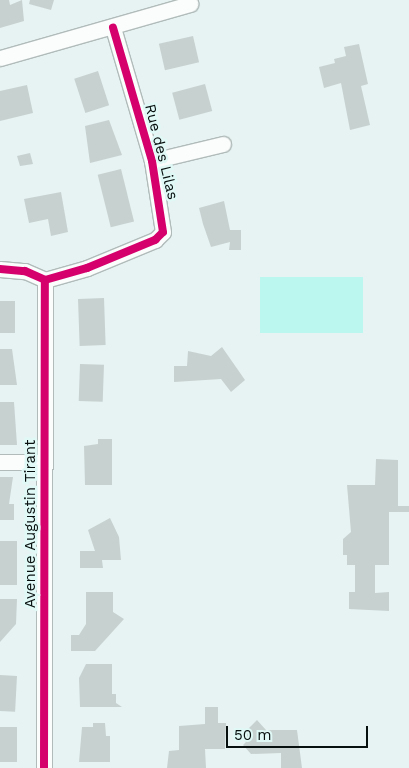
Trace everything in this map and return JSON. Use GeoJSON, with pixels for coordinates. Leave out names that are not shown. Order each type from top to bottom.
{"type":"FeatureCollection","features":[{"type":"Feature","properties":{"kind":"street"},"geometry":{"type":"LineString","coordinates":[[0,58],[113,28],[190,4]]}},
{"type":"Feature","properties":{"kind":"street","name":"Rue des Lilas"},"geometry":{"type":"LineString","coordinates":[[45,280],[87,268],[155,240],[162,232],[152,160],[113,28]]}},
{"type":"Feature","properties":{"kind":"street","name":"Rue des Lilas"},"geometry":{"type":"LineString","coordinates":[[152,160],[223,144]]}},
{"type":"Feature","properties":{"kind":"street"},"geometry":{"type":"LineString","coordinates":[[0,269],[25,271],[45,280]]}},
{"type":"Feature","properties":{"kind":"street","name":"Avenue Augustin Tirant"},"geometry":{"type":"LineString","coordinates":[[44,768],[45,280]]}},
{"type":"Feature","properties":{"kind":"street"},"geometry":{"type":"LineString","coordinates":[[0,462],[45,462]]}},
{"type":"Feature","properties":{"kind":"shaded area"},"geometry":{"type":"Polygon","coordinates":[[[260,277],[363,277],[363,333],[260,333],[260,277]]]}},
{"type":"Feature","properties":{"kind":"building"},"geometry":{"type":"Polygon","coordinates":[[[0,0],[9,0],[10,5],[22,0],[24,21],[0,28],[0,0]]]}},
{"type":"Feature","properties":{"kind":"building"},"geometry":{"type":"Polygon","coordinates":[[[30,0],[54,0],[51,10],[29,4],[30,0]]]}},
{"type":"Feature","properties":{"kind":"building"},"geometry":{"type":"Polygon","coordinates":[[[193,36],[199,62],[165,70],[159,44],[193,36]]]}},
{"type":"Feature","properties":{"kind":"building"},"geometry":{"type":"Polygon","coordinates":[[[359,44],[368,84],[361,86],[370,125],[350,130],[341,83],[324,88],[319,67],[335,63],[334,59],[346,56],[344,47],[359,44]]]}},
{"type":"Feature","properties":{"kind":"building"},"geometry":{"type":"Polygon","coordinates":[[[98,71],[109,105],[85,113],[74,79],[98,71]]]}},
{"type":"Feature","properties":{"kind":"building"},"geometry":{"type":"Polygon","coordinates":[[[205,84],[212,111],[179,120],[172,93],[205,84]]]}},
{"type":"Feature","properties":{"kind":"building"},"geometry":{"type":"Polygon","coordinates":[[[27,85],[33,113],[0,121],[0,91],[27,85]]]}},
{"type":"Feature","properties":{"kind":"building"},"geometry":{"type":"Polygon","coordinates":[[[109,120],[122,155],[90,163],[85,126],[109,120]]]}},
{"type":"Feature","properties":{"kind":"building"},"geometry":{"type":"Polygon","coordinates":[[[30,153],[33,164],[20,166],[17,156],[30,153]]]}},
{"type":"Feature","properties":{"kind":"building"},"geometry":{"type":"Polygon","coordinates":[[[121,169],[134,221],[111,227],[98,175],[121,169]]]}},
{"type":"Feature","properties":{"kind":"building"},"geometry":{"type":"Polygon","coordinates":[[[61,192],[68,232],[51,236],[48,219],[29,223],[24,199],[61,192]]]}},
{"type":"Feature","properties":{"kind":"building"},"geometry":{"type":"Polygon","coordinates":[[[224,201],[230,230],[241,230],[241,250],[229,250],[230,242],[211,247],[203,224],[199,208],[224,201]]]}},
{"type":"Feature","properties":{"kind":"building"},"geometry":{"type":"Polygon","coordinates":[[[104,298],[106,345],[80,346],[78,299],[104,298]]]}},
{"type":"Feature","properties":{"kind":"building"},"geometry":{"type":"Polygon","coordinates":[[[0,301],[15,301],[15,333],[0,333],[0,301]]]}},
{"type":"Feature","properties":{"kind":"building"},"geometry":{"type":"Polygon","coordinates":[[[222,347],[245,380],[231,392],[221,379],[174,382],[174,366],[187,366],[188,351],[211,356],[222,347]]]}},
{"type":"Feature","properties":{"kind":"building"},"geometry":{"type":"Polygon","coordinates":[[[0,349],[12,349],[17,385],[0,385],[0,349]]]}},
{"type":"Feature","properties":{"kind":"building"},"geometry":{"type":"Polygon","coordinates":[[[80,364],[104,365],[103,402],[79,401],[80,364]]]}},
{"type":"Feature","properties":{"kind":"building"},"geometry":{"type":"Polygon","coordinates":[[[0,402],[14,402],[17,445],[0,445],[0,402]]]}},
{"type":"Feature","properties":{"kind":"building"},"geometry":{"type":"Polygon","coordinates":[[[98,439],[112,439],[112,485],[85,485],[84,446],[98,444],[98,439]]]}},
{"type":"Feature","properties":{"kind":"building"},"geometry":{"type":"Polygon","coordinates":[[[376,459],[398,460],[398,506],[409,506],[409,512],[389,512],[389,565],[375,565],[375,593],[389,592],[389,611],[349,609],[349,592],[355,592],[355,565],[347,565],[347,555],[343,555],[343,539],[351,532],[347,485],[375,485],[376,459]]]}},
{"type":"Feature","properties":{"kind":"building"},"geometry":{"type":"Polygon","coordinates":[[[0,477],[13,477],[9,504],[14,504],[14,520],[0,520],[0,477]]]}},
{"type":"Feature","properties":{"kind":"building"},"geometry":{"type":"Polygon","coordinates":[[[110,518],[119,537],[121,560],[102,560],[103,568],[80,568],[80,551],[95,551],[88,530],[110,518]]]}},
{"type":"Feature","properties":{"kind":"building"},"geometry":{"type":"Polygon","coordinates":[[[0,541],[17,541],[17,585],[0,585],[0,541]]]}},
{"type":"Feature","properties":{"kind":"building"},"geometry":{"type":"Polygon","coordinates":[[[86,592],[113,592],[113,612],[124,619],[95,651],[71,651],[71,635],[79,635],[86,624],[86,592]]]}},
{"type":"Feature","properties":{"kind":"building"},"geometry":{"type":"Polygon","coordinates":[[[0,599],[17,599],[16,624],[0,642],[0,599]]]}},
{"type":"Feature","properties":{"kind":"building"},"geometry":{"type":"Polygon","coordinates":[[[86,664],[112,664],[112,694],[116,694],[116,703],[122,707],[80,707],[79,678],[86,664]]]}},
{"type":"Feature","properties":{"kind":"building"},"geometry":{"type":"Polygon","coordinates":[[[0,675],[17,676],[15,712],[0,711],[0,675]]]}},
{"type":"Feature","properties":{"kind":"building"},"geometry":{"type":"Polygon","coordinates":[[[205,707],[218,707],[218,723],[226,723],[225,749],[205,749],[206,768],[167,768],[169,751],[179,750],[179,726],[205,724],[205,707]]]}},
{"type":"Feature","properties":{"kind":"building"},"geometry":{"type":"Polygon","coordinates":[[[257,720],[266,730],[297,730],[302,768],[281,768],[281,753],[251,754],[243,745],[246,742],[241,736],[257,720]]]}},
{"type":"Feature","properties":{"kind":"building"},"geometry":{"type":"Polygon","coordinates":[[[93,723],[105,723],[106,736],[110,736],[110,762],[79,762],[82,727],[93,727],[93,723]]]}},
{"type":"Feature","properties":{"kind":"building"},"geometry":{"type":"Polygon","coordinates":[[[0,727],[17,727],[17,762],[0,762],[0,727]]]}},
{"type":"Feature","properties":{"kind":"cycle path"},"geometry":{"type":"LineString","coordinates":[[0,269],[25,271],[45,280],[87,268],[155,240],[163,232],[152,161],[113,28]]}},
{"type":"Feature","properties":{"kind":"cycle path"},"geometry":{"type":"LineString","coordinates":[[44,768],[45,280]]}}]}
